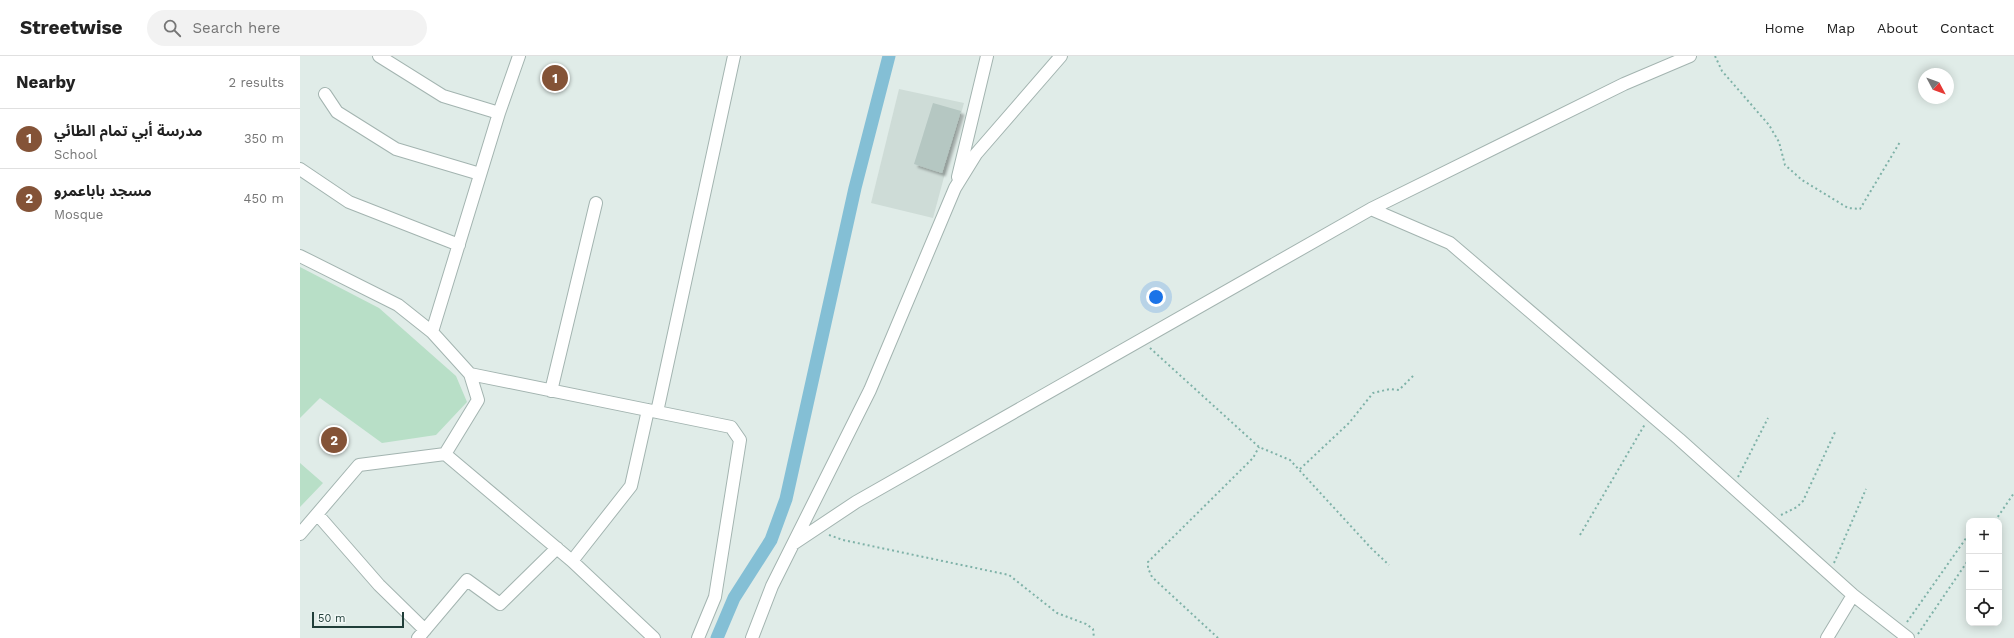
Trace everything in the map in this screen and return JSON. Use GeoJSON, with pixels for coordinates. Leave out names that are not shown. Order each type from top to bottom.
{"type":"FeatureCollection","features":[{"type":"Feature","properties":{"kind":"street"},"geometry":{"type":"LineString","coordinates":[[379,56],[443,96],[499,113]]}},
{"type":"Feature","properties":{"kind":"street"},"geometry":{"type":"LineString","coordinates":[[432,332],[499,113],[520,56]]}},
{"type":"Feature","properties":{"kind":"street"},"geometry":{"type":"LineString","coordinates":[[572,561],[631,486],[652,411],[734,56]]}},
{"type":"Feature","properties":{"kind":"street"},"geometry":{"type":"LineString","coordinates":[[955,188],[987,56]]}},
{"type":"Feature","properties":{"kind":"street"},"geometry":{"type":"LineString","coordinates":[[752,638],[772,586],[870,390],[955,188],[976,154],[1061,56]]}},
{"type":"Feature","properties":{"kind":"street"},"geometry":{"type":"LineString","coordinates":[[793,544],[856,502],[1371,209],[1624,84],[1690,56]]}},
{"type":"Feature","properties":{"kind":"street"},"geometry":{"type":"LineString","coordinates":[[325,94],[337,112],[396,149],[480,174]]}},
{"type":"Feature","properties":{"kind":"street"},"geometry":{"type":"LineString","coordinates":[[300,169],[349,202],[459,245]]}},
{"type":"Feature","properties":{"kind":"street"},"geometry":{"type":"LineString","coordinates":[[551,391],[596,203]]}},
{"type":"Feature","properties":{"kind":"street"},"geometry":{"type":"LineString","coordinates":[[1371,209],[1450,242],[1651,414],[1853,595],[1904,635]]}},
{"type":"Feature","properties":{"kind":"street"},"geometry":{"type":"LineString","coordinates":[[300,256],[398,305],[432,332],[470,374],[478,400],[445,454]]}},
{"type":"Feature","properties":{"kind":"street"},"geometry":{"type":"LineString","coordinates":[[470,374],[731,427],[740,440],[714,597],[698,638]]}},
{"type":"Feature","properties":{"kind":"street"},"geometry":{"type":"LineString","coordinates":[[300,534],[359,465],[445,454],[572,561],[654,638]]}},
{"type":"Feature","properties":{"kind":"street"},"geometry":{"type":"LineString","coordinates":[[317,514],[421,634],[467,580],[500,604],[556,548]]}},
{"type":"Feature","properties":{"kind":"street"},"geometry":{"type":"LineString","coordinates":[[1827,638],[1853,595]]}},
{"type":"Feature","properties":{"kind":"path"},"geometry":{"type":"LineString","coordinates":[[1715,56],[1722,71],[1769,125],[1779,142],[1786,165],[1802,180],[1848,208],[1860,209],[1900,142]]}},
{"type":"Feature","properties":{"kind":"path"},"geometry":{"type":"LineString","coordinates":[[1141,340],[1259,447],[1290,460],[1300,469],[1371,548],[1390,564]]}},
{"type":"Feature","properties":{"kind":"path"},"geometry":{"type":"LineString","coordinates":[[1300,469],[1349,423],[1373,393],[1390,389],[1399,390],[1415,374]]}},
{"type":"Feature","properties":{"kind":"path"},"geometry":{"type":"LineString","coordinates":[[1580,535],[1651,414]]}},
{"type":"Feature","properties":{"kind":"path"},"geometry":{"type":"LineString","coordinates":[[1733,487],[1768,418]]}},
{"type":"Feature","properties":{"kind":"path"},"geometry":{"type":"LineString","coordinates":[[1771,521],[1797,507],[1803,501],[1836,430]]}},
{"type":"Feature","properties":{"kind":"path"},"geometry":{"type":"LineString","coordinates":[[1218,638],[1152,577],[1148,568],[1148,562],[1253,458],[1259,447]]}},
{"type":"Feature","properties":{"kind":"path"},"geometry":{"type":"LineString","coordinates":[[1830,574],[1866,489]]}},
{"type":"Feature","properties":{"kind":"path"},"geometry":{"type":"LineString","coordinates":[[1997,518],[2014,493]]}},
{"type":"Feature","properties":{"kind":"path"},"geometry":{"type":"LineString","coordinates":[[815,529],[843,540],[1009,576],[1057,613],[1086,624],[1093,629],[1094,638]]}},
{"type":"Feature","properties":{"kind":"path"},"geometry":{"type":"LineString","coordinates":[[1904,635],[1966,539]]}},
{"type":"Feature","properties":{"kind":"path"},"geometry":{"type":"LineString","coordinates":[[1915,638],[1966,563]]}},
{"type":"Feature","properties":{"kind":"shaded area"},"geometry":{"type":"Polygon","coordinates":[[[899,89],[964,103],[933,218],[871,203],[899,89]]]}},
{"type":"Feature","properties":{"kind":"green space"},"geometry":{"type":"Polygon","coordinates":[[[300,267],[379,308],[456,376],[467,402],[436,435],[382,443],[320,398],[300,418],[300,267]]]}},
{"type":"Feature","properties":{"kind":"green space"},"geometry":{"type":"Polygon","coordinates":[[[300,463],[323,483],[300,507],[300,463]]]}},
{"type":"Feature","properties":{"kind":"building"},"geometry":{"type":"Polygon","coordinates":[[[933,103],[961,111],[942,173],[914,164],[933,103]]]}},
{"type":"Feature","properties":{"kind":"waterway"},"geometry":{"type":"LineString","coordinates":[[717,638],[734,598],[771,540],[786,499],[855,188],[889,56]]}},
{"type":"Feature","properties":{"kind":"place","name":"مدرسة أبي تمام الطائي"},"geometry":{"type":"Point","coordinates":[555,78]}},
{"type":"Feature","properties":{"kind":"place","name":"مسجد باباعمرو"},"geometry":{"type":"Point","coordinates":[334,440]}}]}
